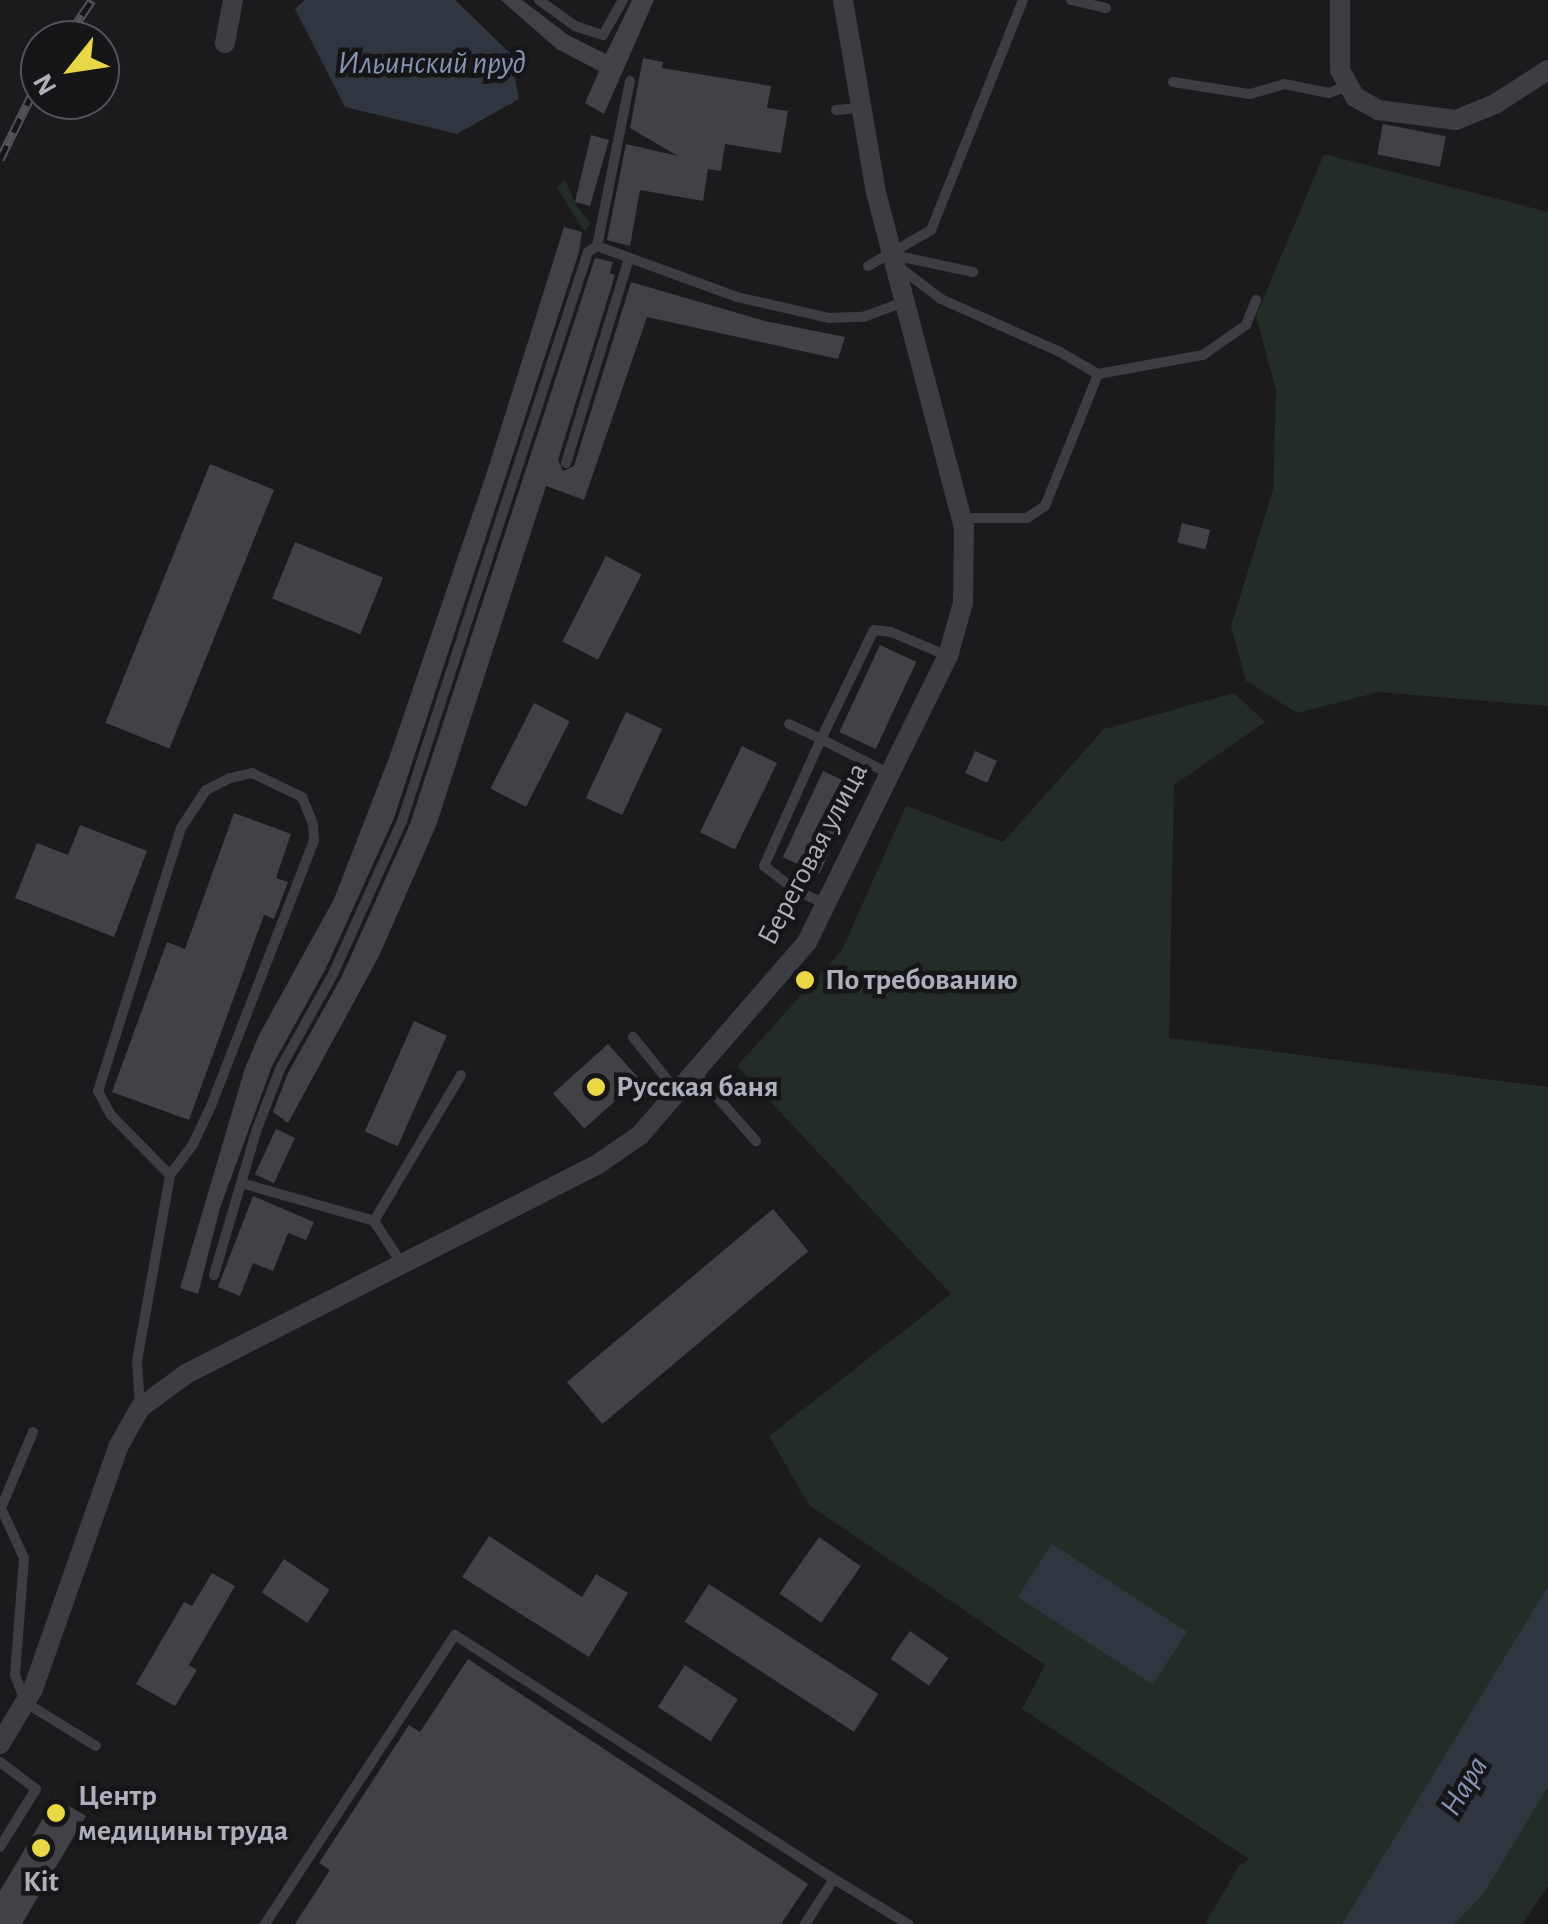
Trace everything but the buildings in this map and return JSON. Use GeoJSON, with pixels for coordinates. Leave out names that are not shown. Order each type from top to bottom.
{"type":"FeatureCollection","features":[{"type":"Feature","properties":{"kind":"street"},"geometry":{"type":"LineString","coordinates":[[225,42],[232,0]]}},
{"type":"Feature","properties":{"kind":"street","name":"Береговая улица"},"geometry":{"type":"LineString","coordinates":[[0,1744],[26,1703],[118,1447],[140,1408],[186,1374],[598,1164],[640,1135],[806,942],[948,656],[963,603],[962,518],[893,259],[860,108],[843,0]]}},
{"type":"Feature","properties":{"kind":"street"},"geometry":{"type":"LineString","coordinates":[[1340,0],[1340,70],[1355,97],[1378,110],[1456,120],[1495,104],[1548,70]]}},
{"type":"Feature","properties":{"kind":"lane"},"geometry":{"type":"LineString","coordinates":[[539,0],[575,26],[603,35],[623,0]]}},
{"type":"Feature","properties":{"kind":"lane"},"geometry":{"type":"LineString","coordinates":[[868,266],[893,259],[932,230],[1024,0]]}},
{"type":"Feature","properties":{"kind":"lane"},"geometry":{"type":"LineString","coordinates":[[1071,0],[1106,8]]}},
{"type":"Feature","properties":{"kind":"lane"},"geometry":{"type":"LineString","coordinates":[[214,1275],[280,1070],[333,974],[402,820],[588,252],[598,246],[630,81]]}},
{"type":"Feature","properties":{"kind":"lane"},"geometry":{"type":"LineString","coordinates":[[1173,82],[1250,94],[1284,84],[1330,94],[1349,86]]}},
{"type":"Feature","properties":{"kind":"lane"},"geometry":{"type":"LineString","coordinates":[[836,110],[860,108]]}},
{"type":"Feature","properties":{"kind":"lane"},"geometry":{"type":"LineString","coordinates":[[598,246],[737,297],[829,318],[863,317],[904,302]]}},
{"type":"Feature","properties":{"kind":"lane"},"geometry":{"type":"LineString","coordinates":[[566,463],[629,258]]}},
{"type":"Feature","properties":{"kind":"lane"},"geometry":{"type":"LineString","coordinates":[[893,259],[973,272]]}},
{"type":"Feature","properties":{"kind":"lane"},"geometry":{"type":"LineString","coordinates":[[893,259],[942,299],[1060,352],[1098,374],[1203,355],[1246,324],[1256,300]]}},
{"type":"Feature","properties":{"kind":"lane"},"geometry":{"type":"LineString","coordinates":[[962,518],[1027,518],[1045,506],[1098,374]]}},
{"type":"Feature","properties":{"kind":"lane"},"geometry":{"type":"LineString","coordinates":[[826,904],[795,890],[764,866],[874,630],[891,632],[948,656]]}},
{"type":"Feature","properties":{"kind":"lane"},"geometry":{"type":"LineString","coordinates":[[789,724],[890,774]]}},
{"type":"Feature","properties":{"kind":"lane"},"geometry":{"type":"LineString","coordinates":[[140,1408],[137,1361],[170,1174],[193,1144],[211,1106],[314,840],[313,824],[302,797],[252,773],[206,790],[181,828],[98,1092],[111,1115],[170,1174]]}},
{"type":"Feature","properties":{"kind":"lane"},"geometry":{"type":"LineString","coordinates":[[633,1037],[679,1094]]}},
{"type":"Feature","properties":{"kind":"lane"},"geometry":{"type":"LineString","coordinates":[[696,1074],[756,1141]]}},
{"type":"Feature","properties":{"kind":"lane"},"geometry":{"type":"LineString","coordinates":[[374,1220],[461,1075]]}},
{"type":"Feature","properties":{"kind":"lane"},"geometry":{"type":"LineString","coordinates":[[241,1183],[374,1220],[403,1264]]}},
{"type":"Feature","properties":{"kind":"lane"},"geometry":{"type":"LineString","coordinates":[[33,1432],[0,1508],[24,1558],[15,1676],[26,1703],[96,1746]]}},
{"type":"Feature","properties":{"kind":"lane"},"geometry":{"type":"LineString","coordinates":[[265,1924],[455,1634],[908,1924]]}},
{"type":"Feature","properties":{"kind":"lane"},"geometry":{"type":"LineString","coordinates":[[0,1762],[36,1789],[0,1848]]}},
{"type":"Feature","properties":{"kind":"lane"},"geometry":{"type":"LineString","coordinates":[[804,1924],[834,1879]]}},
{"type":"Feature","properties":{"kind":"shaded area"},"geometry":{"type":"Polygon","coordinates":[[[1324,154],[1548,212],[1548,706],[1379,692],[1297,713],[1246,681],[1231,626],[1273,490],[1276,390],[1256,316],[1324,154]]]}},
{"type":"Feature","properties":{"kind":"shaded area"},"geometry":{"type":"Polygon","coordinates":[[[565,180],[576,205],[591,224],[584,231],[557,188],[565,180]]]}},
{"type":"Feature","properties":{"kind":"shaded area"},"geometry":{"type":"Polygon","coordinates":[[[1234,693],[1265,722],[1174,785],[1169,1038],[1548,1087],[1548,1586],[1342,1924],[1205,1924],[1239,1866],[1249,1859],[1022,1709],[1045,1665],[809,1505],[769,1436],[951,1294],[737,1066],[842,950],[906,806],[1003,842],[1104,729],[1234,693]]]}},
{"type":"Feature","properties":{"kind":"shaded area"},"geometry":{"type":"Polygon","coordinates":[[[1548,1787],[1548,1886],[1522,1924],[1455,1924],[1484,1893],[1548,1787]]]}},
{"type":"Feature","properties":{"kind":"water","name":"Ильинский пруд"},"geometry":{"type":"Polygon","coordinates":[[[305,0],[455,0],[510,53],[519,99],[457,134],[345,107],[295,9],[305,0]]]}},
{"type":"Feature","properties":{"kind":"water"},"geometry":{"type":"Polygon","coordinates":[[[1052,1544],[1187,1632],[1153,1685],[1018,1597],[1052,1544]]]}},
{"type":"Feature","properties":{"kind":"water","name":"Нара"},"geometry":{"type":"Polygon","coordinates":[[[1548,1586],[1548,1787],[1484,1893],[1455,1924],[1342,1924],[1548,1586]]]}},
{"type":"Feature","properties":{"kind":"railway"},"geometry":{"type":"LineString","coordinates":[[78,20],[92,0]]}},
{"type":"Feature","properties":{"kind":"railway"},"geometry":{"type":"LineString","coordinates":[[0,159],[20,118]]}},
{"type":"Feature","properties":{"kind":"place","name":"По требованию"},"geometry":{"type":"Point","coordinates":[805,980]}},
{"type":"Feature","properties":{"kind":"place","name":"Русская баня"},"geometry":{"type":"Point","coordinates":[596,1087]}},
{"type":"Feature","properties":{"kind":"place","name":"Центр медицины труда"},"geometry":{"type":"Point","coordinates":[56,1813]}},
{"type":"Feature","properties":{"kind":"place","name":"Kit"},"geometry":{"type":"Point","coordinates":[41,1848]}}]}
